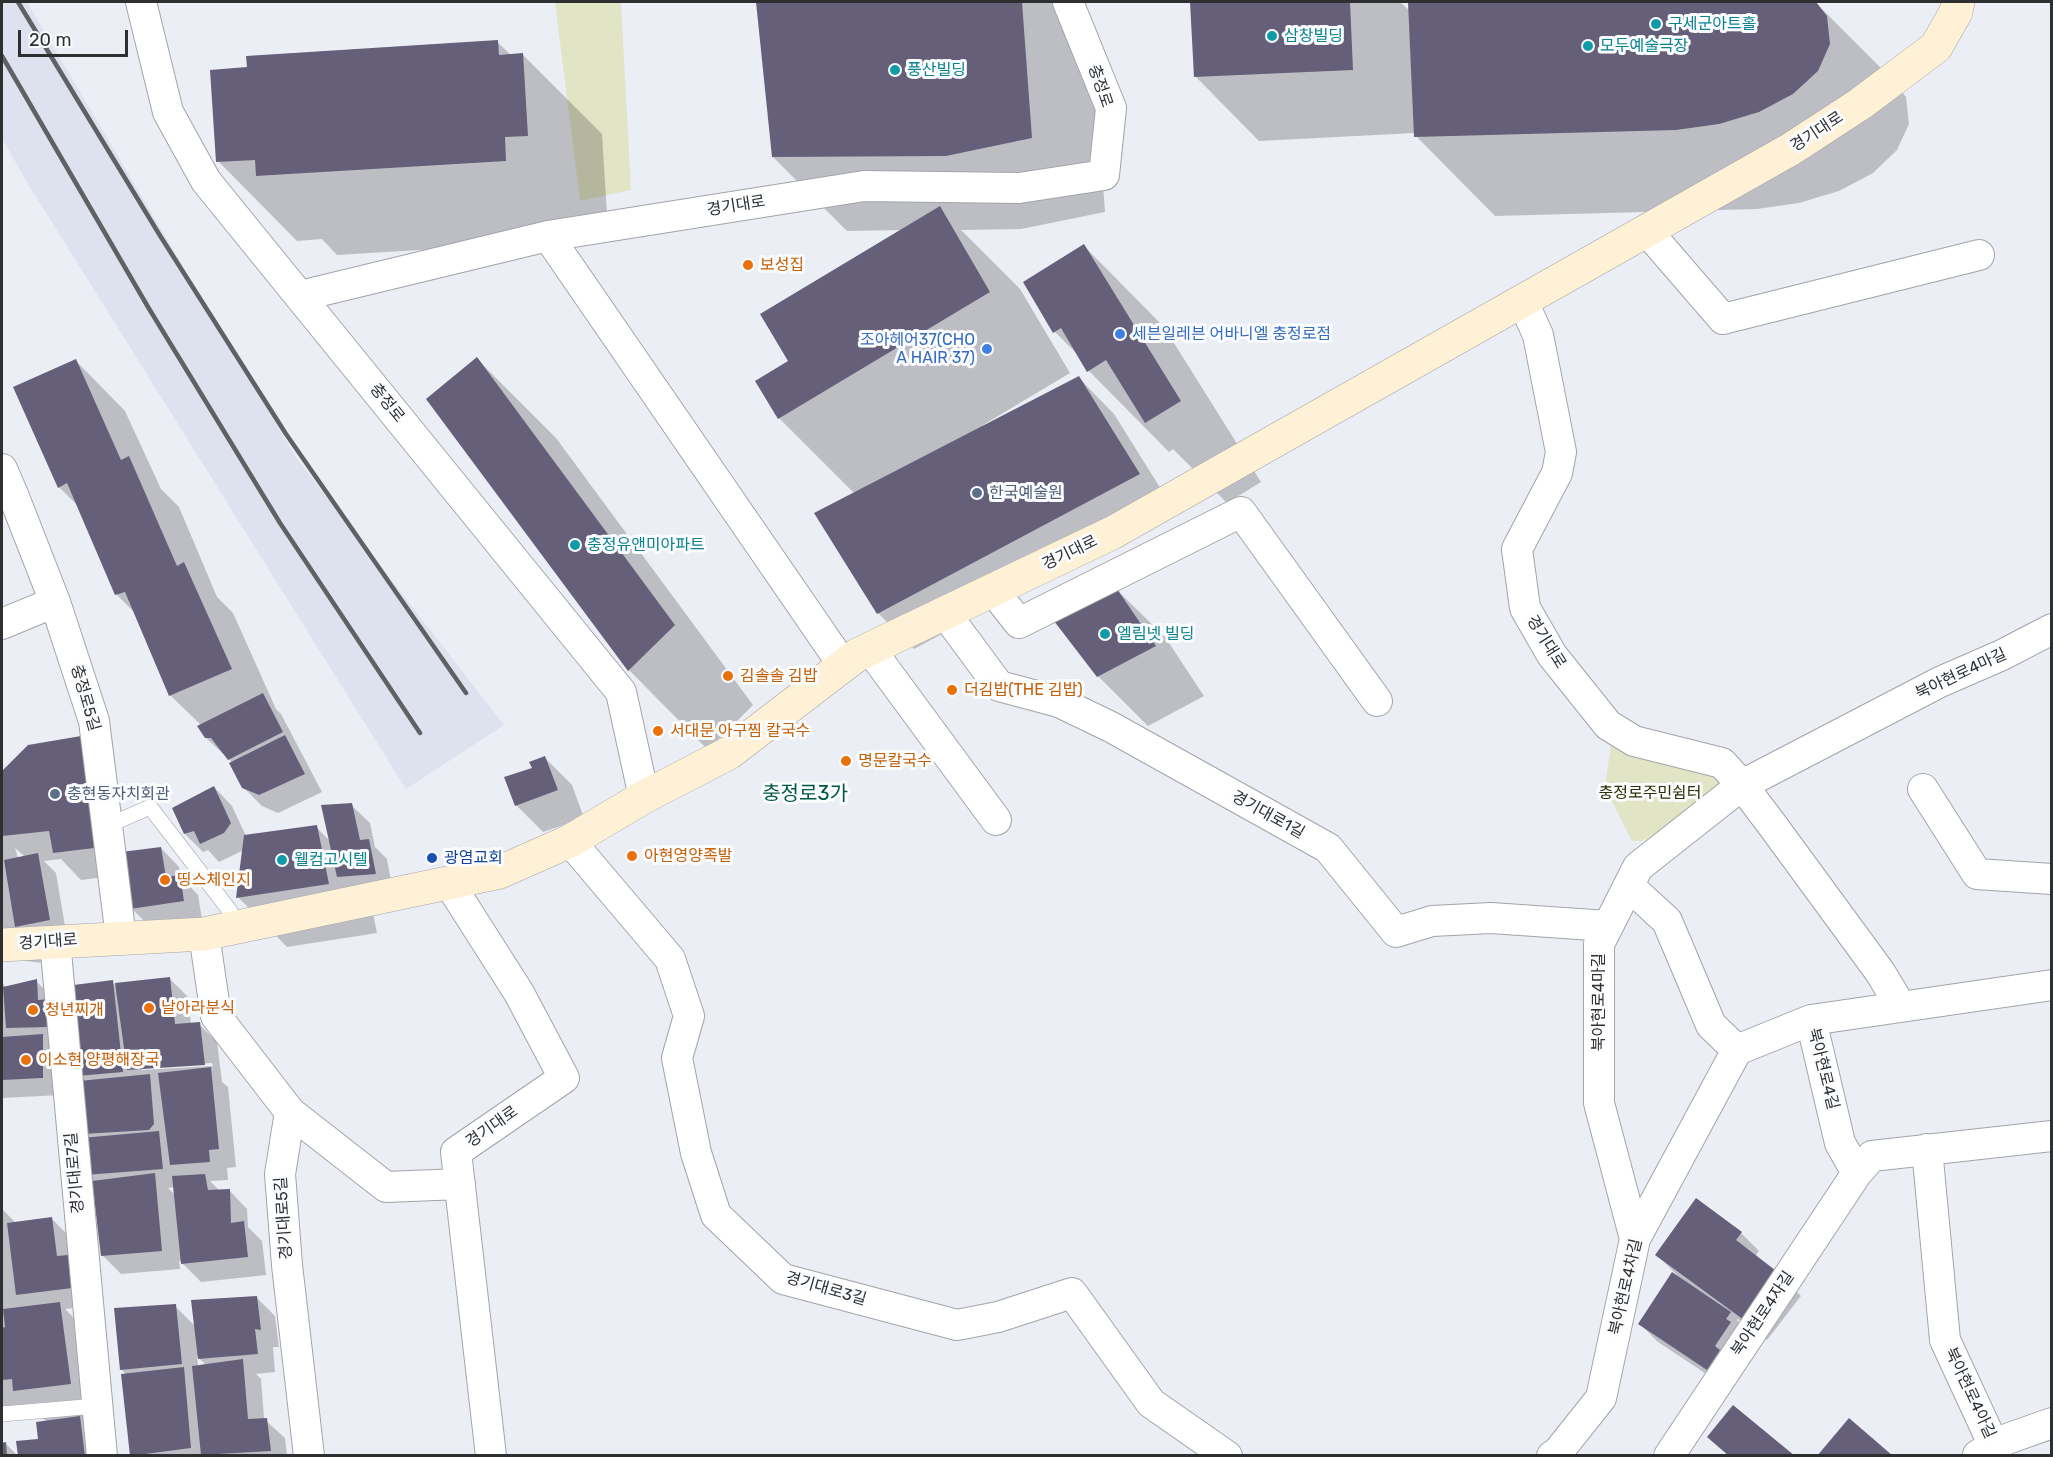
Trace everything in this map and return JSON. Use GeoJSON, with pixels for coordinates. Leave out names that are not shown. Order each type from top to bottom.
{"type":"FeatureCollection","features":[{"type":"Feature","properties":{"kind":"main road","name":"경기대로"},"geometry":{"type":"LineString","coordinates":[[2,945],[204,934],[500,872],[570,841],[644,797],[729,753],[857,657],[1112,533],[1791,149],[1860,104],[1936,47],[1956,12],[1958,2]]}},
{"type":"Feature","properties":{"kind":"street","name":"충정로"},"geometry":{"type":"LineString","coordinates":[[141,2],[168,112],[206,181],[621,692],[644,797]]}},
{"type":"Feature","properties":{"kind":"street","name":"충정로"},"geometry":{"type":"LineString","coordinates":[[1068,2],[1111,108],[1104,175]]}},
{"type":"Feature","properties":{"kind":"street","name":"경기대로"},"geometry":{"type":"LineString","coordinates":[[300,296],[548,236],[864,186],[1019,188],[1104,175]]}},
{"type":"Feature","properties":{"kind":"street"},"geometry":{"type":"LineString","coordinates":[[1647,231],[1723,319],[1979,255]]}},
{"type":"Feature","properties":{"kind":"street"},"geometry":{"type":"LineString","coordinates":[[548,236],[857,657],[996,820]]}},
{"type":"Feature","properties":{"kind":"street","name":"경기대로"},"geometry":{"type":"LineString","coordinates":[[1523,302],[1538,335],[1561,453],[1557,473],[1517,549],[1525,608],[1552,655],[1608,725],[1634,741],[1722,764],[1742,785]]}},
{"type":"Feature","properties":{"kind":"street","name":"충정로5길"},"geometry":{"type":"LineString","coordinates":[[2,469],[55,602],[94,721],[122,938]]}},
{"type":"Feature","properties":{"kind":"street"},"geometry":{"type":"LineString","coordinates":[[993,590],[1019,623],[1241,512],[1377,701]]}},
{"type":"Feature","properties":{"kind":"street"},"geometry":{"type":"LineString","coordinates":[[2,624],[55,602]]}},
{"type":"Feature","properties":{"kind":"street","name":"경기대로1길"},"geometry":{"type":"LineString","coordinates":[[945,613],[999,686],[1059,702],[1111,726],[1328,848],[1396,932],[1432,921],[1491,918],[1608,926]]}},
{"type":"Feature","properties":{"kind":"street","name":"북아현로4마길"},"geometry":{"type":"LineString","coordinates":[[1635,1239],[1599,1103],[1599,944],[1638,867],[1742,785],[1940,682],[2002,655],[2052,629]]}},
{"type":"Feature","properties":{"kind":"street"},"geometry":{"type":"LineString","coordinates":[[1742,785],[1880,972],[1902,1007]]}},
{"type":"Feature","properties":{"kind":"street"},"geometry":{"type":"LineString","coordinates":[[1923,789],[1977,874],[2052,879]]}},
{"type":"Feature","properties":{"kind":"street","name":"경기대로3길"},"geometry":{"type":"LineString","coordinates":[[570,841],[670,959],[689,1016],[677,1058],[696,1153],[716,1215],[783,1279],[957,1325],[998,1317],[1072,1293],[1151,1403],[1227,1455]]}},
{"type":"Feature","properties":{"kind":"street","name":"경기대로"},"geometry":{"type":"LineString","coordinates":[[449,883],[519,993],[564,1078],[456,1152],[491,1455]]}},
{"type":"Feature","properties":{"kind":"street"},"geometry":{"type":"LineString","coordinates":[[1629,886],[1667,921],[1711,1025],[1737,1050]]}},
{"type":"Feature","properties":{"kind":"street"},"geometry":{"type":"LineString","coordinates":[[204,934],[216,1016],[290,1112],[386,1186],[460,1184]]}},
{"type":"Feature","properties":{"kind":"street","name":"경기대로7길"},"geometry":{"type":"LineString","coordinates":[[55,941],[102,1455]]}},
{"type":"Feature","properties":{"kind":"street"},"geometry":{"type":"LineString","coordinates":[[1811,1020],[2052,984]]}},
{"type":"Feature","properties":{"kind":"street","name":"북아현로4길"},"geometry":{"type":"LineString","coordinates":[[1737,1050],[1811,1020],[1840,1143],[1857,1173]]}},
{"type":"Feature","properties":{"kind":"street","name":"북아현로4차길"},"geometry":{"type":"LineString","coordinates":[[1552,1455],[1558,1452],[1601,1398],[1635,1239],[1737,1050]]}},
{"type":"Feature","properties":{"kind":"street","name":"경기대로5길"},"geometry":{"type":"LineString","coordinates":[[290,1112],[280,1174],[287,1265],[309,1455]]}},
{"type":"Feature","properties":{"kind":"street"},"geometry":{"type":"LineString","coordinates":[[1857,1173],[1872,1156],[2052,1136]]}},
{"type":"Feature","properties":{"kind":"street","name":"북아현로4아길"},"geometry":{"type":"LineString","coordinates":[[1927,1149],[1945,1340],[1986,1451],[2007,1439],[2052,1423]]}},
{"type":"Feature","properties":{"kind":"street","name":"북아현로4자길"},"geometry":{"type":"LineString","coordinates":[[1669,1455],[1857,1173]]}},
{"type":"Feature","properties":{"kind":"lane"},"geometry":{"type":"LineString","coordinates":[[107,826],[150,807],[230,911],[238,927]]}},
{"type":"Feature","properties":{"kind":"lane"},"geometry":{"type":"LineString","coordinates":[[2,1414],[96,1406]]}},
{"type":"Feature","properties":{"kind":"shaded area"},"geometry":{"type":"Polygon","coordinates":[[[2,2],[27,2],[295,456],[504,725],[406,789],[28,184],[2,138],[2,2]]]}},
{"type":"Feature","properties":{"kind":"green space"},"geometry":{"type":"Polygon","coordinates":[[[555,2],[621,2],[631,190],[580,201],[555,2]]]}},
{"type":"Feature","properties":{"kind":"green space","name":"충정로주민쉼터"},"geometry":{"type":"Polygon","coordinates":[[[1612,738],[1708,769],[1729,787],[1643,841],[1632,841],[1605,787],[1612,738]]]}},
{"type":"Feature","properties":{"kind":"building","name":"풍산빌딩"},"geometry":{"type":"Polygon","coordinates":[[[756,2],[1022,2],[1032,138],[946,156],[772,157],[756,2]]]}},
{"type":"Feature","properties":{"kind":"building","name":"삼창빌딩"},"geometry":{"type":"Polygon","coordinates":[[[1190,2],[1350,2],[1353,70],[1194,77],[1190,2]]]}},
{"type":"Feature","properties":{"kind":"building"},"geometry":{"type":"Polygon","coordinates":[[[1408,2],[1816,2],[1827,16],[1830,44],[1818,71],[1793,94],[1759,112],[1719,124],[1676,130],[1414,137],[1408,2]]]}},
{"type":"Feature","properties":{"kind":"building"},"geometry":{"type":"Polygon","coordinates":[[[498,40],[499,55],[523,53],[528,136],[505,137],[506,161],[256,176],[255,160],[216,162],[210,70],[247,67],[246,56],[498,40]]]}},
{"type":"Feature","properties":{"kind":"building"},"geometry":{"type":"Polygon","coordinates":[[[940,206],[990,292],[778,419],[755,381],[788,361],[760,314],[940,206]]]}},
{"type":"Feature","properties":{"kind":"building"},"geometry":{"type":"Polygon","coordinates":[[[1084,244],[1181,401],[1145,423],[1106,360],[1087,372],[1061,328],[1053,333],[1023,282],[1084,244]]]}},
{"type":"Feature","properties":{"kind":"building","name":"충정유앤미아파트"},"geometry":{"type":"Polygon","coordinates":[[[477,357],[675,625],[628,671],[426,399],[477,357]]]}},
{"type":"Feature","properties":{"kind":"building"},"geometry":{"type":"Polygon","coordinates":[[[76,359],[121,460],[129,456],[177,566],[184,562],[232,669],[169,696],[125,592],[115,595],[67,483],[58,488],[13,387],[76,359]]]}},
{"type":"Feature","properties":{"kind":"building","name":"한국예술원"},"geometry":{"type":"Polygon","coordinates":[[[1079,376],[1140,474],[877,614],[814,513],[1079,376]]]}},
{"type":"Feature","properties":{"kind":"building","name":"엘림넷 빌딩"},"geometry":{"type":"Polygon","coordinates":[[[1115,586],[1156,646],[1097,677],[1054,621],[1115,586]]]}},
{"type":"Feature","properties":{"kind":"building"},"geometry":{"type":"Polygon","coordinates":[[[263,693],[283,732],[228,760],[211,738],[205,738],[197,726],[263,693]]]}},
{"type":"Feature","properties":{"kind":"building"},"geometry":{"type":"Polygon","coordinates":[[[87,735],[94,848],[53,853],[49,831],[2,836],[2,771],[28,745],[87,735]]]}},
{"type":"Feature","properties":{"kind":"building"},"geometry":{"type":"Polygon","coordinates":[[[285,735],[305,774],[259,795],[242,788],[229,763],[285,735]]]}},
{"type":"Feature","properties":{"kind":"building"},"geometry":{"type":"Polygon","coordinates":[[[545,756],[558,790],[515,806],[504,777],[532,768],[529,762],[545,756]]]}},
{"type":"Feature","properties":{"kind":"building"},"geometry":{"type":"Polygon","coordinates":[[[214,786],[231,823],[224,833],[200,844],[194,831],[184,834],[172,808],[214,786]]]}},
{"type":"Feature","properties":{"kind":"building"},"geometry":{"type":"Polygon","coordinates":[[[352,803],[360,840],[369,839],[376,874],[337,877],[321,805],[352,803]]]}},
{"type":"Feature","properties":{"kind":"building","name":"웰컴고시텔"},"geometry":{"type":"Polygon","coordinates":[[[317,825],[329,884],[236,898],[244,835],[317,825]]]}},
{"type":"Feature","properties":{"kind":"building"},"geometry":{"type":"Polygon","coordinates":[[[161,847],[166,877],[180,875],[184,901],[130,909],[121,852],[161,847]]]}},
{"type":"Feature","properties":{"kind":"building"},"geometry":{"type":"Polygon","coordinates":[[[38,853],[50,920],[15,927],[4,860],[38,853]]]}},
{"type":"Feature","properties":{"kind":"building"},"geometry":{"type":"Polygon","coordinates":[[[170,977],[175,1024],[200,1022],[205,1065],[127,1070],[115,983],[170,977]]]}},
{"type":"Feature","properties":{"kind":"building"},"geometry":{"type":"Polygon","coordinates":[[[37,979],[38,1000],[49,999],[50,1027],[6,1028],[3,987],[37,979]]]}},
{"type":"Feature","properties":{"kind":"building"},"geometry":{"type":"Polygon","coordinates":[[[113,980],[123,1072],[77,1076],[66,986],[113,980]]]}},
{"type":"Feature","properties":{"kind":"building"},"geometry":{"type":"Polygon","coordinates":[[[43,1034],[43,1078],[2,1080],[2,1037],[43,1034]]]}},
{"type":"Feature","properties":{"kind":"building"},"geometry":{"type":"Polygon","coordinates":[[[211,1067],[219,1149],[209,1150],[210,1162],[170,1165],[158,1073],[211,1067]]]}},
{"type":"Feature","properties":{"kind":"building"},"geometry":{"type":"Polygon","coordinates":[[[150,1074],[154,1124],[149,1130],[83,1134],[79,1081],[150,1074]]]}},
{"type":"Feature","properties":{"kind":"building"},"geometry":{"type":"Polygon","coordinates":[[[159,1131],[163,1169],[85,1175],[81,1138],[159,1131]]]}},
{"type":"Feature","properties":{"kind":"building"},"geometry":{"type":"Polygon","coordinates":[[[155,1173],[162,1251],[101,1256],[92,1181],[155,1173]]]}},
{"type":"Feature","properties":{"kind":"building"},"geometry":{"type":"Polygon","coordinates":[[[205,1174],[208,1190],[230,1189],[231,1223],[244,1221],[248,1257],[181,1264],[172,1176],[205,1174]]]}},
{"type":"Feature","properties":{"kind":"building"},"geometry":{"type":"Polygon","coordinates":[[[1696,1198],[1742,1232],[1736,1240],[1784,1277],[1748,1323],[1655,1255],[1696,1198]]]}},
{"type":"Feature","properties":{"kind":"building"},"geometry":{"type":"Polygon","coordinates":[[[52,1217],[57,1256],[68,1255],[72,1288],[16,1295],[7,1223],[52,1217]]]}},
{"type":"Feature","properties":{"kind":"building"},"geometry":{"type":"Polygon","coordinates":[[[1672,1272],[1731,1312],[1726,1319],[1731,1322],[1715,1346],[1720,1350],[1707,1370],[1638,1324],[1672,1272]]]}},
{"type":"Feature","properties":{"kind":"building"},"geometry":{"type":"Polygon","coordinates":[[[257,1296],[261,1330],[255,1329],[258,1354],[198,1359],[191,1300],[257,1296]]]}},
{"type":"Feature","properties":{"kind":"building"},"geometry":{"type":"Polygon","coordinates":[[[60,1302],[71,1384],[13,1391],[12,1379],[2,1380],[2,1328],[5,1327],[3,1309],[60,1302]]]}},
{"type":"Feature","properties":{"kind":"building"},"geometry":{"type":"Polygon","coordinates":[[[176,1304],[182,1364],[120,1370],[114,1308],[176,1304]]]}},
{"type":"Feature","properties":{"kind":"building"},"geometry":{"type":"Polygon","coordinates":[[[243,1359],[248,1419],[267,1418],[271,1451],[201,1455],[192,1366],[243,1359]]]}},
{"type":"Feature","properties":{"kind":"building"},"geometry":{"type":"Polygon","coordinates":[[[184,1367],[191,1448],[130,1456],[121,1374],[184,1367]]]}},
{"type":"Feature","properties":{"kind":"building"},"geometry":{"type":"Polygon","coordinates":[[[1733,1405],[1795,1456],[1729,1456],[1707,1437],[1733,1405]]]}},
{"type":"Feature","properties":{"kind":"building"},"geometry":{"type":"Polygon","coordinates":[[[80,1416],[85,1456],[18,1456],[16,1441],[38,1439],[36,1422],[80,1416]]]}},
{"type":"Feature","properties":{"kind":"building"},"geometry":{"type":"Polygon","coordinates":[[[1849,1418],[1893,1456],[1817,1456],[1849,1418]]]}},
{"type":"Feature","properties":{"kind":"building"},"geometry":{"type":"Polygon","coordinates":[[[6,1442],[7,1456],[2,1456],[2,1443],[6,1442]]]}},
{"type":"Feature","properties":{"kind":"railway"},"geometry":{"type":"LineString","coordinates":[[18,2],[159,234],[286,434],[466,693]]}},
{"type":"Feature","properties":{"kind":"railway"},"geometry":{"type":"LineString","coordinates":[[2,56],[148,307],[280,523],[420,733]]}},
{"type":"Feature","properties":{"kind":"place","name":"구세군아트홀"},"geometry":{"type":"Point","coordinates":[1656,24]}},
{"type":"Feature","properties":{"kind":"place","name":"삼창빌딩"},"geometry":{"type":"Point","coordinates":[1272,36]}},
{"type":"Feature","properties":{"kind":"place","name":"모두예술극장"},"geometry":{"type":"Point","coordinates":[1588,46]}},
{"type":"Feature","properties":{"kind":"place","name":"풍산빌딩"},"geometry":{"type":"Point","coordinates":[895,70]}},
{"type":"Feature","properties":{"kind":"place","name":"보성집"},"geometry":{"type":"Point","coordinates":[748,265]}},
{"type":"Feature","properties":{"kind":"place","name":"세븐일레븐 어바니엘 충정로점"},"geometry":{"type":"Point","coordinates":[1120,334]}},
{"type":"Feature","properties":{"kind":"place","name":"조아헤어37(CHO A HAIR 37)"},"geometry":{"type":"Point","coordinates":[987,349]}},
{"type":"Feature","properties":{"kind":"place","name":"한국예술원"},"geometry":{"type":"Point","coordinates":[977,493]}},
{"type":"Feature","properties":{"kind":"place","name":"충정유앤미아파트"},"geometry":{"type":"Point","coordinates":[575,545]}},
{"type":"Feature","properties":{"kind":"place","name":"엘림넷 빌딩"},"geometry":{"type":"Point","coordinates":[1105,634]}},
{"type":"Feature","properties":{"kind":"place","name":"김솔솔 김밥"},"geometry":{"type":"Point","coordinates":[728,676]}},
{"type":"Feature","properties":{"kind":"place","name":"더김밥(THE 김밥)"},"geometry":{"type":"Point","coordinates":[952,690]}},
{"type":"Feature","properties":{"kind":"place","name":"서대문 아구찜 칼국수"},"geometry":{"type":"Point","coordinates":[658,731]}},
{"type":"Feature","properties":{"kind":"place","name":"명문칼국수"},"geometry":{"type":"Point","coordinates":[846,761]}},
{"type":"Feature","properties":{"kind":"place","name":"충현동자치회관"},"geometry":{"type":"Point","coordinates":[55,794]}},
{"type":"Feature","properties":{"kind":"place","name":"아현영양족발"},"geometry":{"type":"Point","coordinates":[632,856]}},
{"type":"Feature","properties":{"kind":"place","name":"광염교회"},"geometry":{"type":"Point","coordinates":[432,858]}},
{"type":"Feature","properties":{"kind":"place","name":"웰컴고시텔"},"geometry":{"type":"Point","coordinates":[282,860]}},
{"type":"Feature","properties":{"kind":"place","name":"띵스체인지"},"geometry":{"type":"Point","coordinates":[165,880]}},
{"type":"Feature","properties":{"kind":"place","name":"날아라분식"},"geometry":{"type":"Point","coordinates":[149,1008]}},
{"type":"Feature","properties":{"kind":"place","name":"청년찌개"},"geometry":{"type":"Point","coordinates":[33,1010]}},
{"type":"Feature","properties":{"kind":"place","name":"이소현 양평해장국"},"geometry":{"type":"Point","coordinates":[26,1060]}},
{"type":"Feature","properties":{"kind":"district","name":"충정로3가"},"geometry":{"type":"Point","coordinates":[805,794]}}]}
